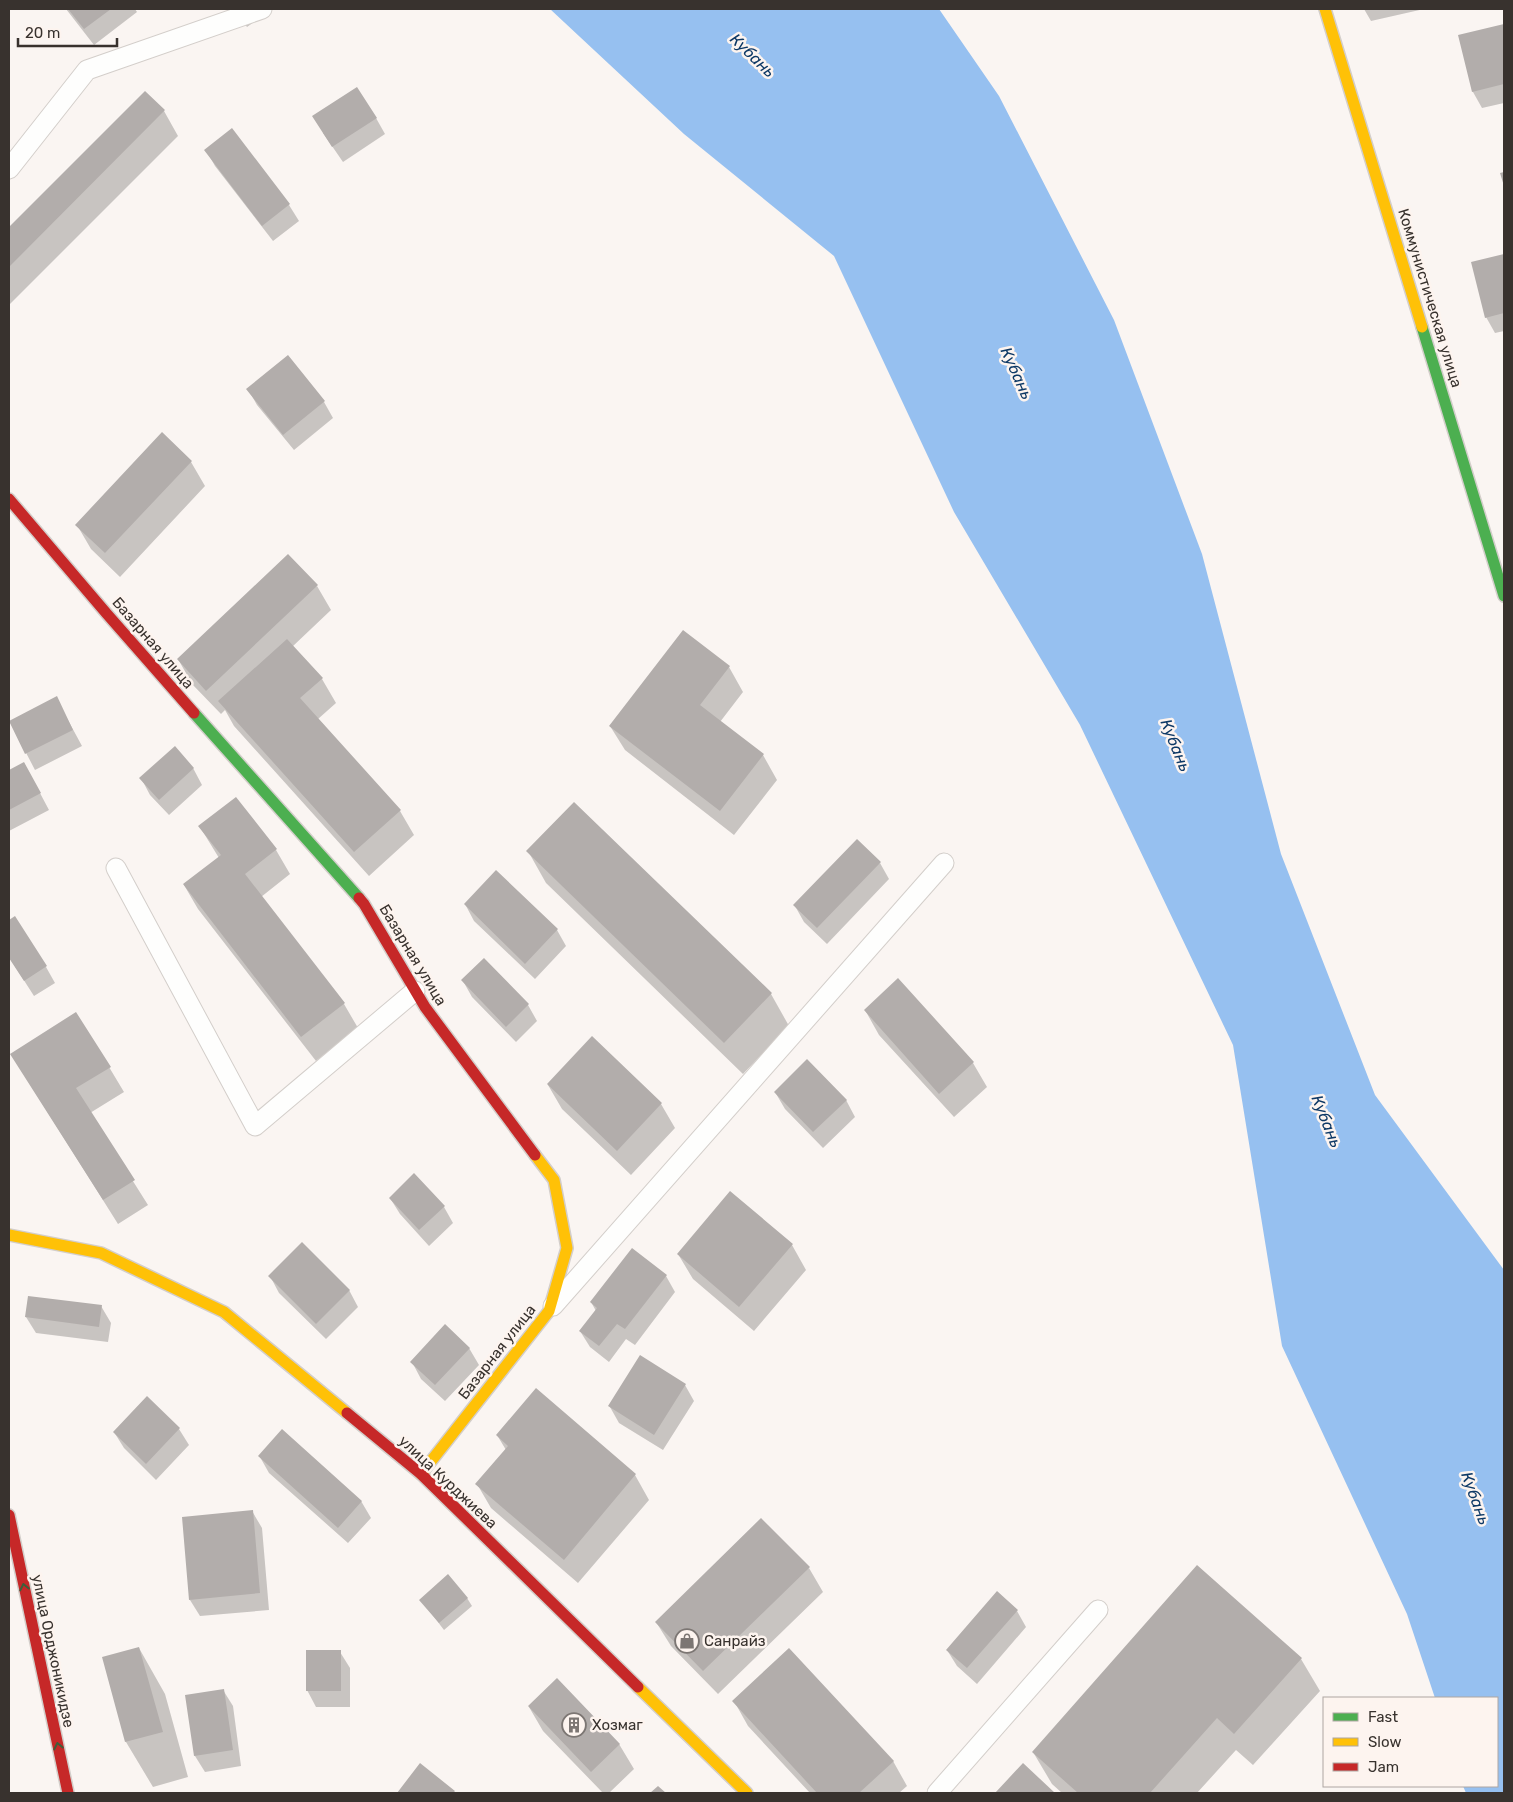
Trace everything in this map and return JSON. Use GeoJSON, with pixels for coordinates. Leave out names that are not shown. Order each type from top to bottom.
{"type":"FeatureCollection","features":[{"type":"Feature","properties":{"kind":"street","name":"Коммунистическая улица"},"geometry":{"type":"LineString","coordinates":[[1325,9],[1405,265],[1504,596]]}},
{"type":"Feature","properties":{"kind":"street","name":"Базарная улица"},"geometry":{"type":"LineString","coordinates":[[9,499],[107,614],[364,904],[425,1007],[554,1180],[567,1248],[549,1311],[421,1474]]}},
{"type":"Feature","properties":{"kind":"street","name":"улица Курджиева"},"geometry":{"type":"LineString","coordinates":[[9,1235],[100,1252],[224,1312],[421,1474],[747,1793]]}},
{"type":"Feature","properties":{"kind":"street","name":"улица Орджоникидзе"},"geometry":{"type":"LineString","coordinates":[[9,1515],[68,1793]]}},
{"type":"Feature","properties":{"kind":"lane"},"geometry":{"type":"LineString","coordinates":[[9,169],[87,70],[262,9]]}},
{"type":"Feature","properties":{"kind":"lane"},"geometry":{"type":"LineString","coordinates":[[549,1311],[944,863]]}},
{"type":"Feature","properties":{"kind":"lane"},"geometry":{"type":"LineString","coordinates":[[116,868],[255,1126],[415,990]]}},
{"type":"Feature","properties":{"kind":"lane"},"geometry":{"type":"LineString","coordinates":[[937,1793],[1098,1610]]}},
{"type":"Feature","properties":{"kind":"water","name":"Кубань"},"geometry":{"type":"Polygon","coordinates":[[[550,9],[939,9],[999,96],[1114,320],[1202,554],[1281,854],[1375,1095],[1504,1270],[1504,1793],[1466,1793],[1463,1787],[1498,1787],[1498,1697],[1435,1697],[1407,1614],[1282,1346],[1233,1045],[1080,725],[954,512],[834,256],[684,134],[550,9]]]}},
{"type":"Feature","properties":{"kind":"building"},"geometry":{"type":"Polygon","coordinates":[[[68,9],[111,9],[84,29],[68,9]]]}},
{"type":"Feature","properties":{"kind":"building"},"geometry":{"type":"Polygon","coordinates":[[[1504,24],[1504,84],[1472,92],[1458,35],[1504,24]]]}},
{"type":"Feature","properties":{"kind":"building"},"geometry":{"type":"Polygon","coordinates":[[[357,87],[377,118],[332,147],[312,116],[357,87]]]}},
{"type":"Feature","properties":{"kind":"building"},"geometry":{"type":"Polygon","coordinates":[[[145,91],[165,110],[9,267],[9,227],[145,91]]]}},
{"type":"Feature","properties":{"kind":"building"},"geometry":{"type":"Polygon","coordinates":[[[232,128],[290,204],[262,226],[204,150],[232,128]]]}},
{"type":"Feature","properties":{"kind":"building"},"geometry":{"type":"Polygon","coordinates":[[[1504,172],[1504,186],[1500,173],[1504,172]]]}},
{"type":"Feature","properties":{"kind":"building"},"geometry":{"type":"Polygon","coordinates":[[[1504,254],[1504,313],[1485,318],[1471,262],[1504,254]]]}},
{"type":"Feature","properties":{"kind":"building"},"geometry":{"type":"Polygon","coordinates":[[[288,355],[325,401],[283,435],[246,389],[288,355]]]}},
{"type":"Feature","properties":{"kind":"building"},"geometry":{"type":"Polygon","coordinates":[[[162,432],[192,461],[105,553],[75,525],[162,432]]]}},
{"type":"Feature","properties":{"kind":"building"},"geometry":{"type":"Polygon","coordinates":[[[288,554],[318,585],[206,691],[177,659],[288,554]]]}},
{"type":"Feature","properties":{"kind":"building"},"geometry":{"type":"Polygon","coordinates":[[[683,630],[730,666],[700,705],[764,754],[720,811],[609,726],[683,630]]]}},
{"type":"Feature","properties":{"kind":"building"},"geometry":{"type":"Polygon","coordinates":[[[287,639],[323,678],[300,698],[401,810],[354,852],[218,701],[287,639]]]}},
{"type":"Feature","properties":{"kind":"building"},"geometry":{"type":"Polygon","coordinates":[[[57,696],[73,730],[25,754],[9,721],[57,696]]]}},
{"type":"Feature","properties":{"kind":"building"},"geometry":{"type":"Polygon","coordinates":[[[175,746],[194,768],[159,800],[139,778],[175,746]]]}},
{"type":"Feature","properties":{"kind":"building"},"geometry":{"type":"Polygon","coordinates":[[[24,762],[41,793],[9,810],[9,770],[24,762]]]}},
{"type":"Feature","properties":{"kind":"building"},"geometry":{"type":"Polygon","coordinates":[[[236,797],[277,849],[245,874],[345,1003],[301,1037],[183,884],[221,855],[198,826],[236,797]]]}},
{"type":"Feature","properties":{"kind":"building"},"geometry":{"type":"Polygon","coordinates":[[[574,802],[772,993],[724,1043],[526,851],[574,802]]]}},
{"type":"Feature","properties":{"kind":"building"},"geometry":{"type":"Polygon","coordinates":[[[857,839],[881,862],[817,928],[793,905],[857,839]]]}},
{"type":"Feature","properties":{"kind":"building"},"geometry":{"type":"Polygon","coordinates":[[[496,870],[558,929],[525,964],[464,904],[496,870]]]}},
{"type":"Feature","properties":{"kind":"building"},"geometry":{"type":"Polygon","coordinates":[[[15,916],[47,966],[24,981],[9,958],[9,920],[15,916]]]}},
{"type":"Feature","properties":{"kind":"building"},"geometry":{"type":"Polygon","coordinates":[[[484,958],[529,1004],[506,1027],[461,980],[484,958]]]}},
{"type":"Feature","properties":{"kind":"building"},"geometry":{"type":"Polygon","coordinates":[[[898,978],[974,1062],[939,1094],[864,1010],[898,978]]]}},
{"type":"Feature","properties":{"kind":"building"},"geometry":{"type":"Polygon","coordinates":[[[76,1012],[111,1067],[76,1088],[135,1180],[103,1200],[10,1054],[76,1012]]]}},
{"type":"Feature","properties":{"kind":"building"},"geometry":{"type":"Polygon","coordinates":[[[592,1036],[662,1103],[617,1151],[547,1084],[592,1036]]]}},
{"type":"Feature","properties":{"kind":"building"},"geometry":{"type":"Polygon","coordinates":[[[807,1059],[847,1100],[813,1132],[774,1092],[807,1059]]]}},
{"type":"Feature","properties":{"kind":"building"},"geometry":{"type":"Polygon","coordinates":[[[414,1173],[445,1206],[419,1230],[389,1198],[414,1173]]]}},
{"type":"Feature","properties":{"kind":"building"},"geometry":{"type":"Polygon","coordinates":[[[730,1191],[793,1244],[739,1307],[677,1254],[730,1191]]]}},
{"type":"Feature","properties":{"kind":"building"},"geometry":{"type":"Polygon","coordinates":[[[302,1242],[350,1290],[316,1324],[268,1276],[302,1242]]]}},
{"type":"Feature","properties":{"kind":"building"},"geometry":{"type":"Polygon","coordinates":[[[632,1248],[667,1275],[625,1329],[617,1324],[599,1346],[579,1331],[597,1308],[590,1302],[632,1248]]]}},
{"type":"Feature","properties":{"kind":"building"},"geometry":{"type":"Polygon","coordinates":[[[28,1296],[102,1305],[99,1327],[25,1317],[28,1296]]]}},
{"type":"Feature","properties":{"kind":"building"},"geometry":{"type":"Polygon","coordinates":[[[445,1324],[470,1348],[435,1385],[410,1362],[445,1324]]]}},
{"type":"Feature","properties":{"kind":"building"},"geometry":{"type":"Polygon","coordinates":[[[640,1355],[686,1384],[654,1435],[608,1406],[640,1355]]]}},
{"type":"Feature","properties":{"kind":"building"},"geometry":{"type":"Polygon","coordinates":[[[536,1388],[636,1474],[564,1560],[475,1484],[508,1446],[496,1435],[536,1388]]]}},
{"type":"Feature","properties":{"kind":"building"},"geometry":{"type":"Polygon","coordinates":[[[147,1396],[180,1428],[146,1464],[113,1432],[147,1396]]]}},
{"type":"Feature","properties":{"kind":"building"},"geometry":{"type":"Polygon","coordinates":[[[282,1429],[362,1501],[338,1528],[258,1456],[282,1429]]]}},
{"type":"Feature","properties":{"kind":"building"},"geometry":{"type":"Polygon","coordinates":[[[253,1510],[260,1593],[189,1600],[182,1517],[253,1510]]]}},
{"type":"Feature","properties":{"kind":"building"},"geometry":{"type":"Polygon","coordinates":[[[761,1518],[810,1567],[703,1671],[655,1622],[761,1518]]]}},
{"type":"Feature","properties":{"kind":"building"},"geometry":{"type":"Polygon","coordinates":[[[1197,1565],[1302,1658],[1234,1734],[1217,1718],[1150,1793],[1078,1793],[1032,1752],[1197,1565]]]}},
{"type":"Feature","properties":{"kind":"building"},"geometry":{"type":"Polygon","coordinates":[[[448,1574],[468,1598],[439,1623],[419,1600],[448,1574]]]}},
{"type":"Feature","properties":{"kind":"building"},"geometry":{"type":"Polygon","coordinates":[[[997,1591],[1018,1610],[967,1668],[946,1650],[997,1591]]]}},
{"type":"Feature","properties":{"kind":"building"},"geometry":{"type":"Polygon","coordinates":[[[139,1647],[163,1732],[125,1742],[102,1657],[139,1647]]]}},
{"type":"Feature","properties":{"kind":"building"},"geometry":{"type":"Polygon","coordinates":[[[789,1648],[894,1761],[859,1793],[817,1793],[732,1701],[789,1648]]]}},
{"type":"Feature","properties":{"kind":"building"},"geometry":{"type":"Polygon","coordinates":[[[306,1650],[341,1650],[341,1691],[306,1691],[306,1650]]]}},
{"type":"Feature","properties":{"kind":"building","name":"Хозмаг"},"geometry":{"type":"Polygon","coordinates":[[[557,1678],[620,1744],[591,1772],[528,1706],[557,1678]]]}},
{"type":"Feature","properties":{"kind":"building"},"geometry":{"type":"Polygon","coordinates":[[[224,1689],[233,1750],[194,1756],[185,1695],[224,1689]]]}},
{"type":"Feature","properties":{"kind":"building"},"geometry":{"type":"Polygon","coordinates":[[[420,1763],[455,1791],[453,1793],[397,1793],[420,1763]]]}},
{"type":"Feature","properties":{"kind":"building"},"geometry":{"type":"Polygon","coordinates":[[[1023,1763],[1055,1793],[995,1793],[1023,1763]]]}},
{"type":"Feature","properties":{"kind":"building"},"geometry":{"type":"Polygon","coordinates":[[[658,1786],[666,1793],[650,1793],[658,1786]]]}},
{"type":"Feature","properties":{"kind":"traffic: fast"},"geometry":{"type":"LineString","coordinates":[[1422,327],[1504,596]]}},
{"type":"Feature","properties":{"kind":"traffic: fast"},"geometry":{"type":"LineString","coordinates":[[194,713],[359,898]]}},
{"type":"Feature","properties":{"kind":"traffic: slow"},"geometry":{"type":"LineString","coordinates":[[1325,9],[1422,327]]}},
{"type":"Feature","properties":{"kind":"traffic: slow"},"geometry":{"type":"LineString","coordinates":[[421,1474],[549,1311],[567,1248],[554,1180],[535,1155]]}},
{"type":"Feature","properties":{"kind":"traffic: slow"},"geometry":{"type":"LineString","coordinates":[[9,1235],[101,1253],[224,1312],[347,1413]]}},
{"type":"Feature","properties":{"kind":"traffic: slow"},"geometry":{"type":"LineString","coordinates":[[638,1687],[747,1793]]}},
{"type":"Feature","properties":{"kind":"traffic: jam"},"geometry":{"type":"LineString","coordinates":[[9,499],[194,713]]}},
{"type":"Feature","properties":{"kind":"traffic: jam"},"geometry":{"type":"LineString","coordinates":[[359,898],[425,1007],[535,1155]]}},
{"type":"Feature","properties":{"kind":"traffic: jam"},"geometry":{"type":"LineString","coordinates":[[347,1413],[421,1474],[638,1687]]}},
{"type":"Feature","properties":{"kind":"traffic: jam"},"geometry":{"type":"LineString","coordinates":[[9,1515],[68,1793]]}},
{"type":"Feature","properties":{"kind":"place","name":"Санрайз"},"geometry":{"type":"Point","coordinates":[687,1641]}},
{"type":"Feature","properties":{"kind":"place","name":"Хозмаг"},"geometry":{"type":"Point","coordinates":[574,1725]}}]}
